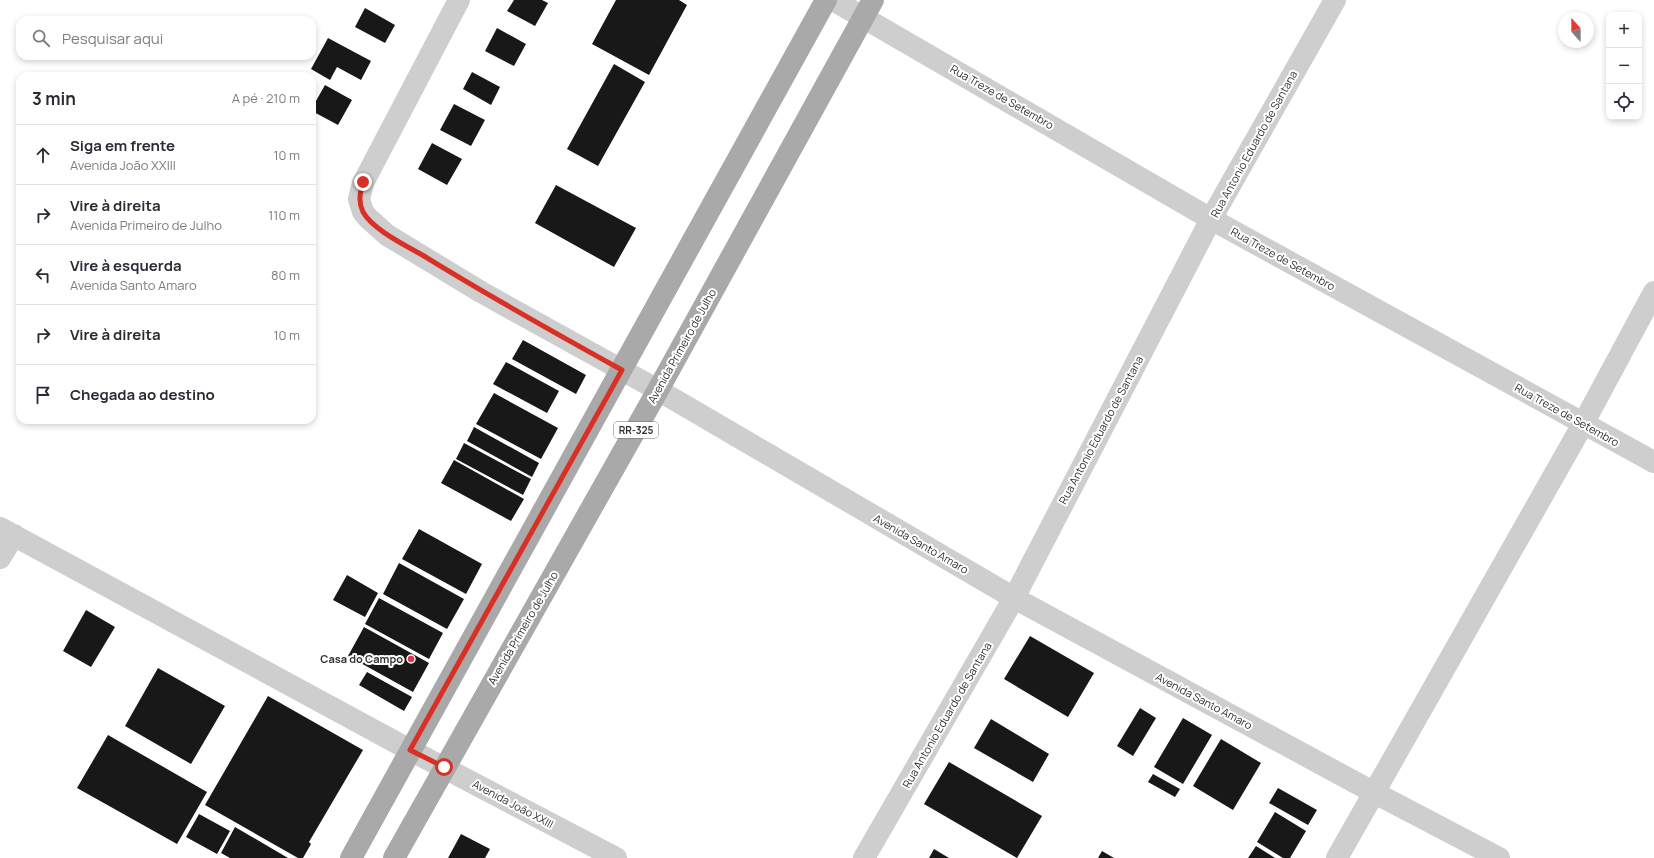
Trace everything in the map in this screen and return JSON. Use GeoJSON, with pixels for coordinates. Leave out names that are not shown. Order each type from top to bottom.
{"type":"FeatureCollection","features":[{"type":"Feature","properties":{"kind":"main road"},"geometry":{"type":"LineString","coordinates":[[351,858],[826,0]]}},
{"type":"Feature","properties":{"kind":"main road","name":"Avenida Primeiro de Julho"},"geometry":{"type":"LineString","coordinates":[[394,858],[658,390],[868,8]]}},
{"type":"Feature","properties":{"kind":"street","name":"Avenida Santo Amaro"},"geometry":{"type":"LineString","coordinates":[[459,0],[368,172],[360,191],[360,204],[368,218],[387,235],[481,292],[658,390],[1014,598],[1373,792],[1499,858]]}},
{"type":"Feature","properties":{"kind":"street","name":"Rua Treze de Setembro"},"geometry":{"type":"LineString","coordinates":[[833,0],[868,8],[1211,219],[1654,462]]}},
{"type":"Feature","properties":{"kind":"street","name":"Rua Antonio Eduardo de Santana"},"geometry":{"type":"LineString","coordinates":[[864,858],[1014,598],[1211,219],[1335,0]]}},
{"type":"Feature","properties":{"kind":"street"},"geometry":{"type":"LineString","coordinates":[[1337,858],[1373,792],[1583,424],[1654,292]]}},
{"type":"Feature","properties":{"kind":"street"},"geometry":{"type":"LineString","coordinates":[[0,558],[7,531]]}},
{"type":"Feature","properties":{"kind":"street","name":"Avenida João XXIII"},"geometry":{"type":"LineString","coordinates":[[7,531],[410,750],[616,858]]}},
{"type":"Feature","properties":{"kind":"building"},"geometry":{"type":"Polygon","coordinates":[[[514,0],[542,0],[548,3],[535,26],[507,11],[514,0]]]}},
{"type":"Feature","properties":{"kind":"building"},"geometry":{"type":"Polygon","coordinates":[[[616,0],[679,0],[687,5],[649,75],[592,44],[616,0]]]}},
{"type":"Feature","properties":{"kind":"building"},"geometry":{"type":"Polygon","coordinates":[[[365,8],[395,25],[385,43],[355,27],[365,8]]]}},
{"type":"Feature","properties":{"kind":"building"},"geometry":{"type":"Polygon","coordinates":[[[497,28],[526,44],[514,66],[485,51],[497,28]]]}},
{"type":"Feature","properties":{"kind":"building"},"geometry":{"type":"Polygon","coordinates":[[[328,38],[371,61],[361,80],[337,67],[330,80],[311,69],[328,38]]]}},
{"type":"Feature","properties":{"kind":"building"},"geometry":{"type":"Polygon","coordinates":[[[614,64],[645,82],[598,166],[567,149],[614,64]]]}},
{"type":"Feature","properties":{"kind":"building"},"geometry":{"type":"Polygon","coordinates":[[[472,72],[500,87],[491,105],[463,89],[472,72]]]}},
{"type":"Feature","properties":{"kind":"building"},"geometry":{"type":"Polygon","coordinates":[[[325,85],[352,100],[338,125],[316,113],[316,101],[325,85]]]}},
{"type":"Feature","properties":{"kind":"building"},"geometry":{"type":"Polygon","coordinates":[[[454,104],[485,120],[471,146],[440,130],[454,104]]]}},
{"type":"Feature","properties":{"kind":"building"},"geometry":{"type":"Polygon","coordinates":[[[432,143],[462,159],[447,185],[418,169],[432,143]]]}},
{"type":"Feature","properties":{"kind":"building"},"geometry":{"type":"Polygon","coordinates":[[[556,185],[636,228],[614,267],[535,223],[556,185]]]}},
{"type":"Feature","properties":{"kind":"building"},"geometry":{"type":"Polygon","coordinates":[[[523,340],[586,375],[576,394],[512,359],[523,340]]]}},
{"type":"Feature","properties":{"kind":"building"},"geometry":{"type":"Polygon","coordinates":[[[506,362],[559,391],[547,413],[493,384],[506,362]]]}},
{"type":"Feature","properties":{"kind":"building"},"geometry":{"type":"Polygon","coordinates":[[[494,393],[558,428],[541,459],[476,424],[494,393]]]}},
{"type":"Feature","properties":{"kind":"building"},"geometry":{"type":"Polygon","coordinates":[[[474,427],[539,463],[532,477],[467,441],[474,427]]]}},
{"type":"Feature","properties":{"kind":"building"},"geometry":{"type":"Polygon","coordinates":[[[464,443],[531,479],[523,495],[456,459],[464,443]]]}},
{"type":"Feature","properties":{"kind":"building"},"geometry":{"type":"Polygon","coordinates":[[[454,460],[524,499],[511,521],[441,483],[454,460]]]}},
{"type":"Feature","properties":{"kind":"building"},"geometry":{"type":"Polygon","coordinates":[[[419,529],[482,564],[466,594],[402,559],[419,529]]]}},
{"type":"Feature","properties":{"kind":"building"},"geometry":{"type":"Polygon","coordinates":[[[399,563],[464,599],[447,629],[383,594],[399,563]]]}},
{"type":"Feature","properties":{"kind":"building"},"geometry":{"type":"Polygon","coordinates":[[[347,575],[378,593],[365,617],[333,600],[347,575]]]}},
{"type":"Feature","properties":{"kind":"building"},"geometry":{"type":"Polygon","coordinates":[[[379,598],[443,633],[429,659],[365,624],[379,598]]]}},
{"type":"Feature","properties":{"kind":"building"},"geometry":{"type":"Polygon","coordinates":[[[86,610],[115,627],[91,667],[63,651],[86,610]]]}},
{"type":"Feature","properties":{"kind":"building"},"geometry":{"type":"Polygon","coordinates":[[[364,627],[429,663],[413,692],[348,656],[364,627]]]}},
{"type":"Feature","properties":{"kind":"building"},"geometry":{"type":"Polygon","coordinates":[[[1030,636],[1094,673],[1068,717],[1004,679],[1030,636]]]}},
{"type":"Feature","properties":{"kind":"building"},"geometry":{"type":"Polygon","coordinates":[[[158,668],[225,706],[191,764],[125,726],[158,668]]]}},
{"type":"Feature","properties":{"kind":"building"},"geometry":{"type":"Polygon","coordinates":[[[367,672],[412,697],[404,711],[359,685],[367,672]]]}},
{"type":"Feature","properties":{"kind":"building"},"geometry":{"type":"Polygon","coordinates":[[[268,696],[363,750],[309,842],[311,844],[303,858],[298,858],[205,805],[268,696]]]}},
{"type":"Feature","properties":{"kind":"building"},"geometry":{"type":"Polygon","coordinates":[[[1140,708],[1156,718],[1133,756],[1117,746],[1140,708]]]}},
{"type":"Feature","properties":{"kind":"building"},"geometry":{"type":"Polygon","coordinates":[[[1183,718],[1212,735],[1183,784],[1154,767],[1183,718]]]}},
{"type":"Feature","properties":{"kind":"building"},"geometry":{"type":"Polygon","coordinates":[[[991,719],[1049,754],[1033,782],[974,748],[991,719]]]}},
{"type":"Feature","properties":{"kind":"building"},"geometry":{"type":"Polygon","coordinates":[[[108,735],[207,792],[177,844],[77,788],[108,735]]]}},
{"type":"Feature","properties":{"kind":"building"},"geometry":{"type":"Polygon","coordinates":[[[1221,739],[1261,763],[1233,810],[1193,786],[1221,739]]]}},
{"type":"Feature","properties":{"kind":"building"},"geometry":{"type":"Polygon","coordinates":[[[949,762],[1042,816],[1017,858],[924,804],[949,762]]]}},
{"type":"Feature","properties":{"kind":"building"},"geometry":{"type":"Polygon","coordinates":[[[1153,774],[1180,789],[1175,797],[1148,782],[1153,774]]]}},
{"type":"Feature","properties":{"kind":"building"},"geometry":{"type":"Polygon","coordinates":[[[1278,788],[1317,810],[1308,825],[1269,803],[1278,788]]]}},
{"type":"Feature","properties":{"kind":"building"},"geometry":{"type":"Polygon","coordinates":[[[1275,812],[1306,831],[1290,858],[1283,858],[1257,842],[1275,812]]]}},
{"type":"Feature","properties":{"kind":"building"},"geometry":{"type":"Polygon","coordinates":[[[199,814],[230,831],[217,854],[186,837],[199,814]]]}},
{"type":"Feature","properties":{"kind":"building"},"geometry":{"type":"Polygon","coordinates":[[[235,827],[288,858],[230,858],[221,853],[235,827]]]}},
{"type":"Feature","properties":{"kind":"building"},"geometry":{"type":"Polygon","coordinates":[[[461,834],[490,849],[485,858],[448,858],[461,834]]]}},
{"type":"Feature","properties":{"kind":"building"},"geometry":{"type":"Polygon","coordinates":[[[1256,846],[1275,858],[1248,858],[1256,846]]]}},
{"type":"Feature","properties":{"kind":"building"},"geometry":{"type":"Polygon","coordinates":[[[934,849],[949,858],[929,858],[934,849]]]}},
{"type":"Feature","properties":{"kind":"building"},"geometry":{"type":"Polygon","coordinates":[[[1102,851],[1114,858],[1098,858],[1102,851]]]}},
{"type":"Feature","properties":{"kind":"place","name":"Casa do Campo"},"geometry":{"type":"Point","coordinates":[411,659]}},
{"type":"Feature","properties":{"kind":"route"},"geometry":{"type":"LineString","coordinates":[[363,182],[359,199],[363,212],[387,235],[481,292],[622,370],[410,750],[444,767]]}}]}
